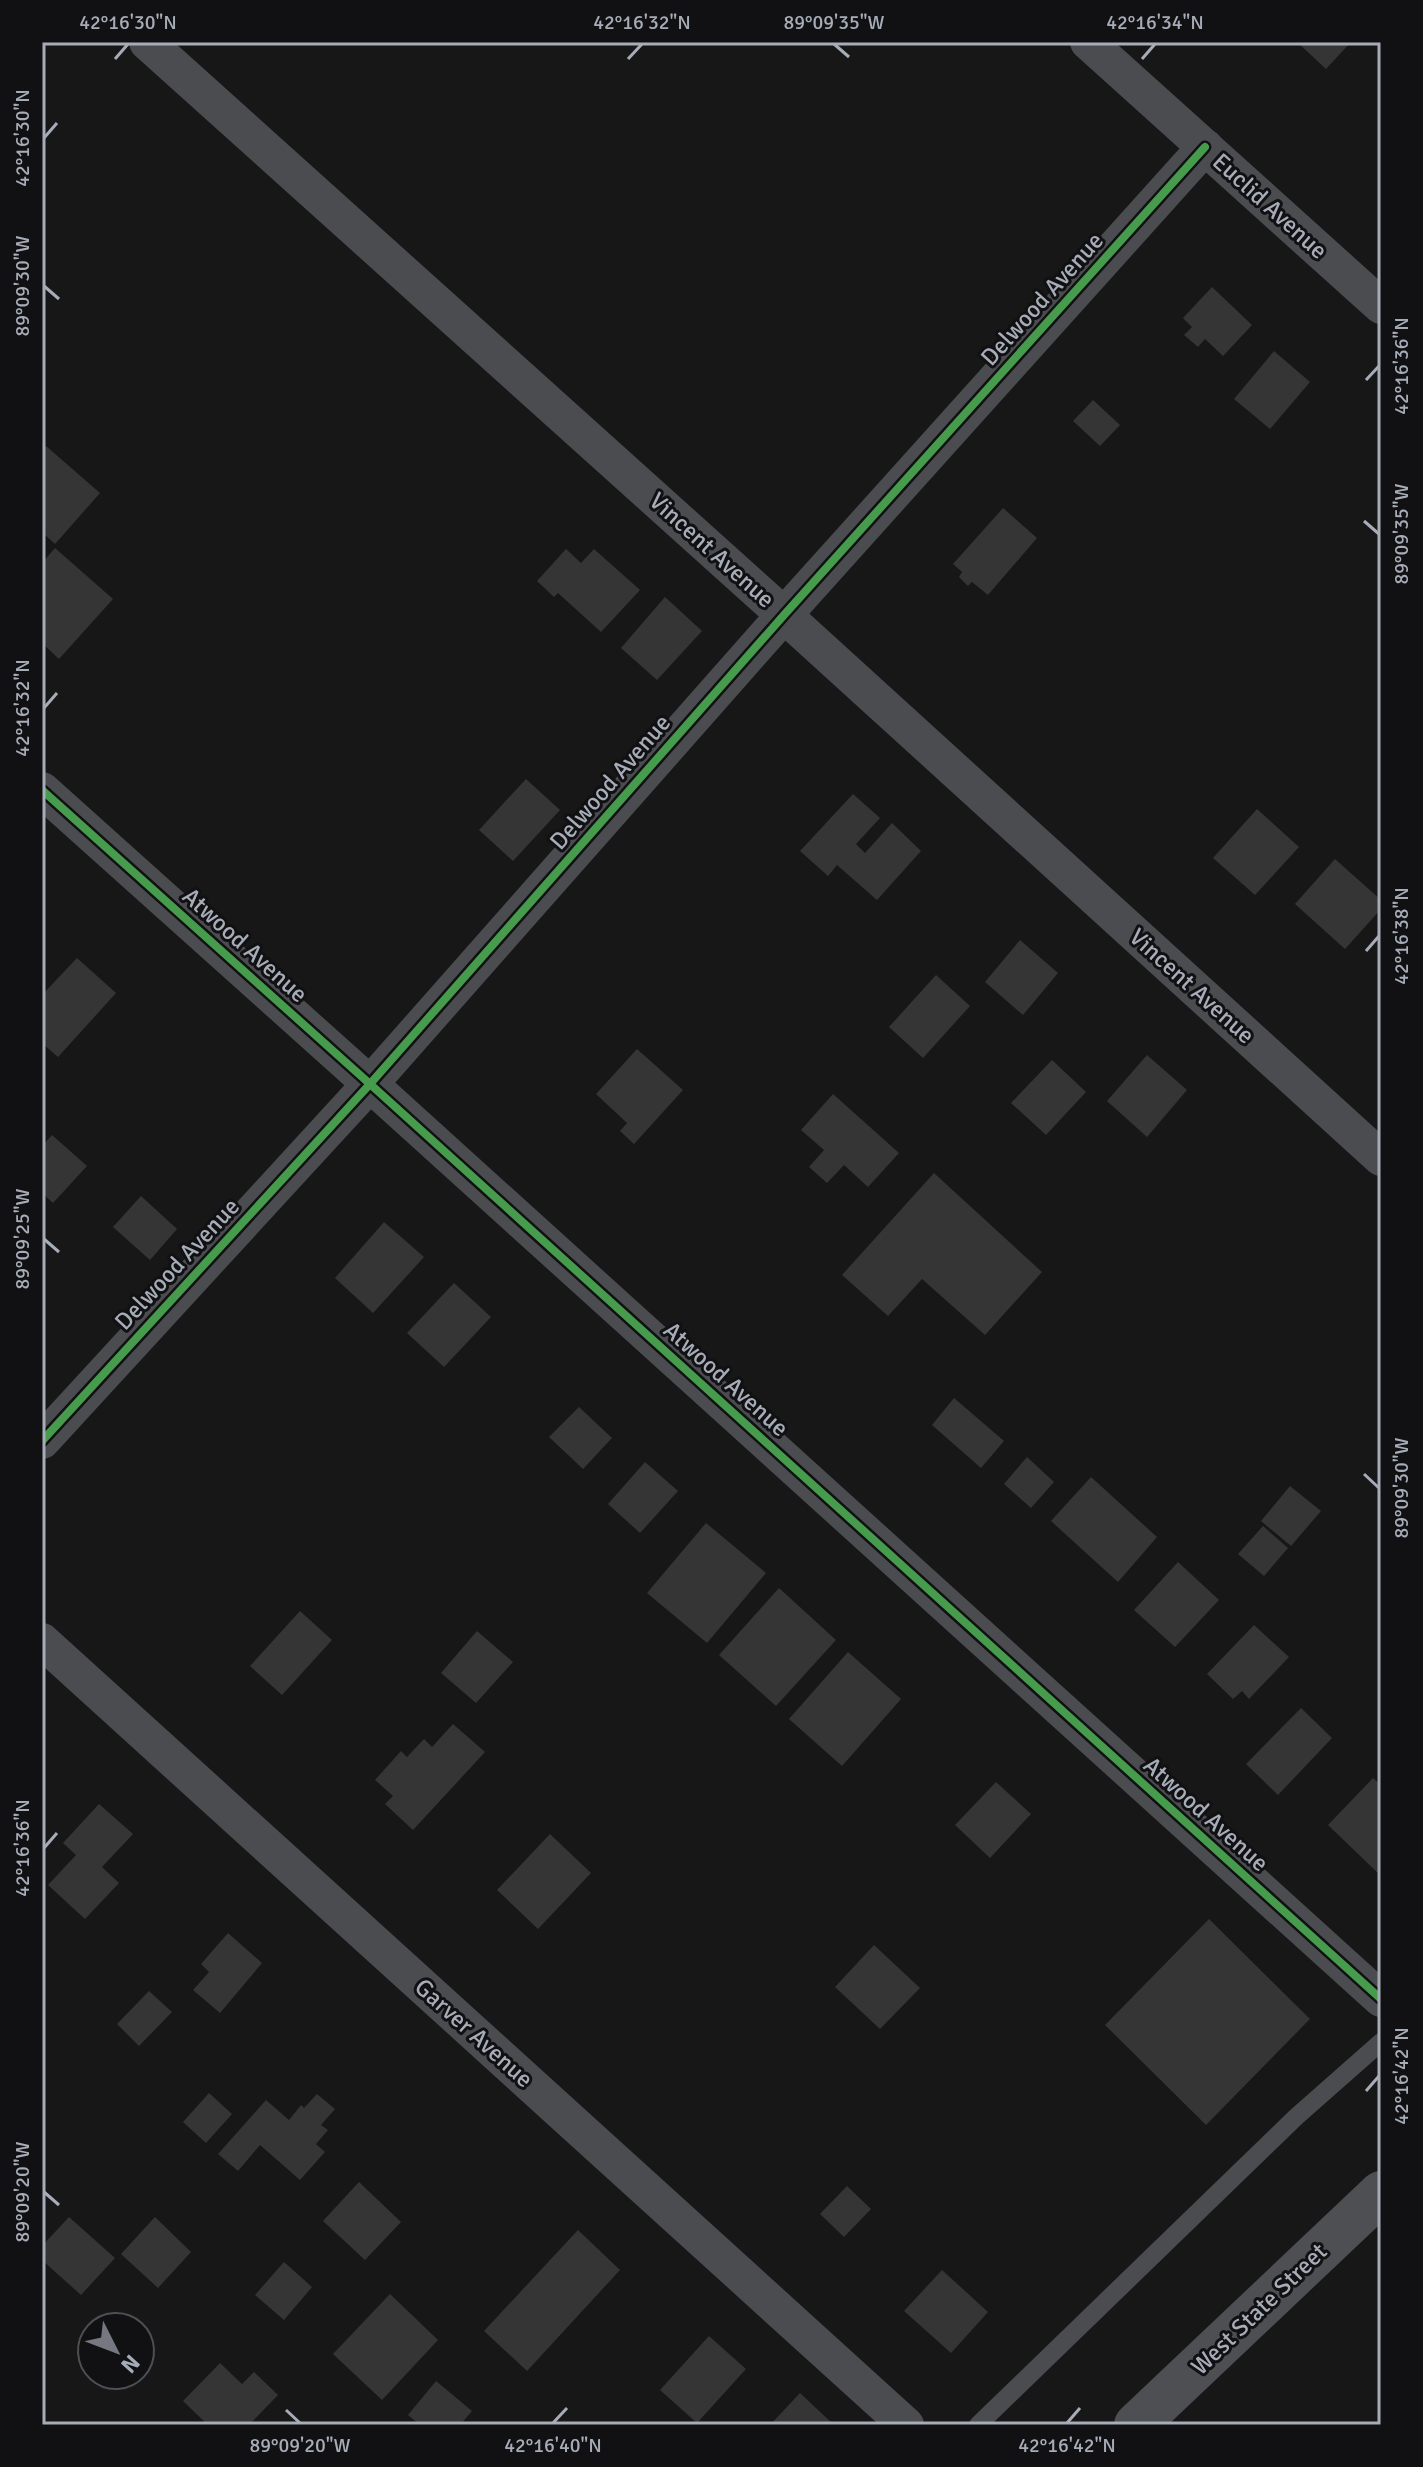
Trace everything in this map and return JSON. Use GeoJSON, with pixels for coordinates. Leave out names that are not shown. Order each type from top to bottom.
{"type":"FeatureCollection","features":[{"type":"Feature","properties":{"kind":"main road","name":"West State Street"},"geometry":{"type":"LineString","coordinates":[[1136,2425],[1381,2193]]}},
{"type":"Feature","properties":{"kind":"street","name":"Vincent Avenue"},"geometry":{"type":"LineString","coordinates":[[147,42],[1381,1158]]}},
{"type":"Feature","properties":{"kind":"street","name":"Euclid Avenue"},"geometry":{"type":"LineString","coordinates":[[1088,42],[1381,306]]}},
{"type":"Feature","properties":{"kind":"street","name":"Delwood Avenue"},"geometry":{"type":"LineString","coordinates":[[42,1441],[370,1084],[784,615],[1205,147]]}},
{"type":"Feature","properties":{"kind":"street","name":"Atwood Avenue"},"geometry":{"type":"LineString","coordinates":[[42,790],[1381,1999]]}},
{"type":"Feature","properties":{"kind":"street","name":"Garver Avenue"},"geometry":{"type":"LineString","coordinates":[[42,1641],[906,2425]]}},
{"type":"Feature","properties":{"kind":"lane"},"geometry":{"type":"LineString","coordinates":[[978,2425],[1296,2117],[1381,2042]]}},
{"type":"Feature","properties":{"kind":"building"},"geometry":{"type":"Polygon","coordinates":[[[1297,42],[1351,42],[1326,69],[1297,42]]]}},
{"type":"Feature","properties":{"kind":"building"},"geometry":{"type":"Polygon","coordinates":[[[1212,287],[1252,325],[1223,356],[1205,339],[1198,347],[1184,335],[1192,327],[1183,318],[1212,287]]]}},
{"type":"Feature","properties":{"kind":"building"},"geometry":{"type":"Polygon","coordinates":[[[1274,351],[1310,382],[1270,429],[1234,399],[1274,351]]]}},
{"type":"Feature","properties":{"kind":"building"},"geometry":{"type":"Polygon","coordinates":[[[1093,400],[1120,425],[1100,446],[1073,421],[1093,400]]]}},
{"type":"Feature","properties":{"kind":"building"},"geometry":{"type":"Polygon","coordinates":[[[46,446],[100,493],[55,544],[42,532],[42,450],[46,446]]]}},
{"type":"Feature","properties":{"kind":"building"},"geometry":{"type":"Polygon","coordinates":[[[1003,508],[1037,538],[988,595],[972,582],[968,586],[959,577],[962,572],[953,564],[1003,508]]]}},
{"type":"Feature","properties":{"kind":"building"},"geometry":{"type":"Polygon","coordinates":[[[55,548],[113,599],[59,659],[42,643],[42,563],[55,548]]]}},
{"type":"Feature","properties":{"kind":"building"},"geometry":{"type":"Polygon","coordinates":[[[566,549],[581,563],[594,549],[640,590],[601,632],[558,593],[554,597],[537,581],[566,549]]]}},
{"type":"Feature","properties":{"kind":"building"},"geometry":{"type":"Polygon","coordinates":[[[665,597],[702,631],[657,680],[621,648],[665,597]]]}},
{"type":"Feature","properties":{"kind":"building"},"geometry":{"type":"Polygon","coordinates":[[[526,779],[560,810],[513,861],[479,830],[526,779]]]}},
{"type":"Feature","properties":{"kind":"building"},"geometry":{"type":"Polygon","coordinates":[[[853,794],[880,818],[856,844],[865,853],[892,823],[921,851],[877,900],[837,865],[828,876],[800,851],[853,794]]]}},
{"type":"Feature","properties":{"kind":"building"},"geometry":{"type":"Polygon","coordinates":[[[1257,809],[1299,847],[1255,895],[1213,858],[1257,809]]]}},
{"type":"Feature","properties":{"kind":"building"},"geometry":{"type":"Polygon","coordinates":[[[1335,859],[1381,900],[1381,909],[1345,949],[1295,904],[1335,859]]]}},
{"type":"Feature","properties":{"kind":"building"},"geometry":{"type":"Polygon","coordinates":[[[1020,940],[1058,973],[1023,1015],[985,982],[1020,940]]]}},
{"type":"Feature","properties":{"kind":"building"},"geometry":{"type":"Polygon","coordinates":[[[77,958],[116,993],[58,1057],[42,1043],[42,995],[77,958]]]}},
{"type":"Feature","properties":{"kind":"building"},"geometry":{"type":"Polygon","coordinates":[[[936,975],[970,1006],[923,1058],[889,1027],[936,975]]]}},
{"type":"Feature","properties":{"kind":"building"},"geometry":{"type":"Polygon","coordinates":[[[637,1049],[683,1090],[634,1144],[620,1131],[627,1123],[596,1094],[637,1049]]]}},
{"type":"Feature","properties":{"kind":"building"},"geometry":{"type":"Polygon","coordinates":[[[1147,1055],[1187,1090],[1147,1137],[1107,1101],[1147,1055]]]}},
{"type":"Feature","properties":{"kind":"building"},"geometry":{"type":"Polygon","coordinates":[[[1052,1060],[1086,1092],[1046,1135],[1011,1103],[1052,1060]]]}},
{"type":"Feature","properties":{"kind":"building"},"geometry":{"type":"Polygon","coordinates":[[[833,1094],[899,1153],[868,1187],[844,1165],[827,1183],[809,1167],[824,1150],[801,1130],[833,1094]]]}},
{"type":"Feature","properties":{"kind":"building"},"geometry":{"type":"Polygon","coordinates":[[[52,1135],[87,1166],[53,1203],[42,1193],[42,1146],[52,1135]]]}},
{"type":"Feature","properties":{"kind":"building"},"geometry":{"type":"Polygon","coordinates":[[[934,1173],[1042,1272],[985,1335],[922,1279],[888,1316],[842,1275],[934,1173]]]}},
{"type":"Feature","properties":{"kind":"building"},"geometry":{"type":"Polygon","coordinates":[[[141,1196],[177,1229],[150,1260],[113,1227],[141,1196]]]}},
{"type":"Feature","properties":{"kind":"building"},"geometry":{"type":"Polygon","coordinates":[[[384,1222],[424,1257],[373,1313],[335,1278],[384,1222]]]}},
{"type":"Feature","properties":{"kind":"building"},"geometry":{"type":"Polygon","coordinates":[[[454,1283],[491,1317],[444,1367],[407,1333],[454,1283]]]}},
{"type":"Feature","properties":{"kind":"building"},"geometry":{"type":"Polygon","coordinates":[[[954,1398],[1004,1441],[981,1468],[932,1425],[954,1398]]]}},
{"type":"Feature","properties":{"kind":"building"},"geometry":{"type":"Polygon","coordinates":[[[579,1407],[612,1438],[583,1469],[549,1437],[579,1407]]]}},
{"type":"Feature","properties":{"kind":"building"},"geometry":{"type":"Polygon","coordinates":[[[1027,1457],[1054,1482],[1031,1508],[1004,1484],[1027,1457]]]}},
{"type":"Feature","properties":{"kind":"building"},"geometry":{"type":"Polygon","coordinates":[[[645,1462],[678,1491],[640,1533],[608,1504],[645,1462]]]}},
{"type":"Feature","properties":{"kind":"building"},"geometry":{"type":"Polygon","coordinates":[[[1091,1477],[1157,1537],[1118,1582],[1051,1521],[1091,1477]]]}},
{"type":"Feature","properties":{"kind":"building"},"geometry":{"type":"Polygon","coordinates":[[[1290,1486],[1321,1511],[1291,1546],[1261,1521],[1290,1486]]]}},
{"type":"Feature","properties":{"kind":"building"},"geometry":{"type":"Polygon","coordinates":[[[706,1523],[766,1573],[707,1643],[647,1593],[706,1523]]]}},
{"type":"Feature","properties":{"kind":"building"},"geometry":{"type":"Polygon","coordinates":[[[1263,1526],[1288,1548],[1264,1576],[1238,1554],[1263,1526]]]}},
{"type":"Feature","properties":{"kind":"building"},"geometry":{"type":"Polygon","coordinates":[[[1178,1562],[1219,1600],[1175,1647],[1134,1610],[1178,1562]]]}},
{"type":"Feature","properties":{"kind":"building"},"geometry":{"type":"Polygon","coordinates":[[[779,1588],[836,1640],[776,1706],[719,1655],[779,1588]]]}},
{"type":"Feature","properties":{"kind":"building"},"geometry":{"type":"Polygon","coordinates":[[[300,1611],[332,1640],[282,1695],[250,1666],[300,1611]]]}},
{"type":"Feature","properties":{"kind":"building"},"geometry":{"type":"Polygon","coordinates":[[[1254,1625],[1289,1657],[1249,1699],[1242,1691],[1233,1699],[1207,1674],[1254,1625]]]}},
{"type":"Feature","properties":{"kind":"building"},"geometry":{"type":"Polygon","coordinates":[[[477,1631],[513,1662],[476,1703],[441,1673],[477,1631]]]}},
{"type":"Feature","properties":{"kind":"building"},"geometry":{"type":"Polygon","coordinates":[[[848,1652],[901,1699],[842,1766],[789,1719],[848,1652]]]}},
{"type":"Feature","properties":{"kind":"building"},"geometry":{"type":"Polygon","coordinates":[[[1301,1708],[1332,1738],[1278,1795],[1246,1764],[1301,1708]]]}},
{"type":"Feature","properties":{"kind":"building"},"geometry":{"type":"Polygon","coordinates":[[[453,1724],[485,1752],[413,1830],[385,1804],[393,1796],[375,1780],[401,1751],[407,1757],[424,1739],[432,1747],[453,1724]]]}},
{"type":"Feature","properties":{"kind":"building"},"geometry":{"type":"Polygon","coordinates":[[[1373,1778],[1381,1785],[1381,1876],[1328,1825],[1373,1778]]]}},
{"type":"Feature","properties":{"kind":"building"},"geometry":{"type":"Polygon","coordinates":[[[996,1782],[1031,1814],[990,1858],[955,1825],[996,1782]]]}},
{"type":"Feature","properties":{"kind":"building"},"geometry":{"type":"Polygon","coordinates":[[[99,1804],[133,1834],[102,1867],[119,1883],[85,1919],[48,1885],[76,1855],[63,1843],[99,1804]]]}},
{"type":"Feature","properties":{"kind":"building"},"geometry":{"type":"Polygon","coordinates":[[[550,1834],[591,1873],[538,1929],[497,1890],[550,1834]]]}},
{"type":"Feature","properties":{"kind":"building"},"geometry":{"type":"Polygon","coordinates":[[[1209,1919],[1310,2019],[1206,2125],[1105,2025],[1209,1919]]]}},
{"type":"Feature","properties":{"kind":"building"},"geometry":{"type":"Polygon","coordinates":[[[228,1933],[262,1963],[220,2013],[193,1990],[209,1972],[201,1964],[228,1933]]]}},
{"type":"Feature","properties":{"kind":"building"},"geometry":{"type":"Polygon","coordinates":[[[874,1945],[920,1988],[880,2029],[835,1987],[874,1945]]]}},
{"type":"Feature","properties":{"kind":"building"},"geometry":{"type":"Polygon","coordinates":[[[149,1991],[172,2012],[139,2046],[117,2024],[149,1991]]]}},
{"type":"Feature","properties":{"kind":"building"},"geometry":{"type":"Polygon","coordinates":[[[209,2093],[232,2114],[206,2143],[183,2122],[209,2093]]]}},
{"type":"Feature","properties":{"kind":"building"},"geometry":{"type":"Polygon","coordinates":[[[317,2094],[335,2109],[321,2125],[328,2130],[316,2144],[325,2152],[300,2180],[260,2145],[238,2171],[218,2154],[266,2100],[289,2120],[301,2105],[304,2108],[317,2094]]]}},
{"type":"Feature","properties":{"kind":"building"},"geometry":{"type":"Polygon","coordinates":[[[359,2182],[401,2222],[365,2260],[323,2221],[359,2182]]]}},
{"type":"Feature","properties":{"kind":"building"},"geometry":{"type":"Polygon","coordinates":[[[847,2186],[871,2209],[844,2237],[820,2214],[847,2186]]]}},
{"type":"Feature","properties":{"kind":"building"},"geometry":{"type":"Polygon","coordinates":[[[69,2217],[115,2258],[81,2295],[42,2260],[42,2246],[69,2217]]]}},
{"type":"Feature","properties":{"kind":"building"},"geometry":{"type":"Polygon","coordinates":[[[155,2217],[191,2252],[158,2288],[121,2254],[155,2217]]]}},
{"type":"Feature","properties":{"kind":"building"},"geometry":{"type":"Polygon","coordinates":[[[578,2230],[620,2270],[527,2371],[484,2331],[578,2230]]]}},
{"type":"Feature","properties":{"kind":"building"},"geometry":{"type":"Polygon","coordinates":[[[284,2262],[312,2287],[284,2320],[255,2295],[284,2262]]]}},
{"type":"Feature","properties":{"kind":"building"},"geometry":{"type":"Polygon","coordinates":[[[942,2270],[988,2312],[951,2353],[904,2311],[942,2270]]]}},
{"type":"Feature","properties":{"kind":"building"},"geometry":{"type":"Polygon","coordinates":[[[390,2294],[438,2340],[382,2400],[333,2354],[390,2294]]]}},
{"type":"Feature","properties":{"kind":"building"},"geometry":{"type":"Polygon","coordinates":[[[709,2336],[746,2369],[697,2423],[660,2390],[709,2336]]]}},
{"type":"Feature","properties":{"kind":"building"},"geometry":{"type":"Polygon","coordinates":[[[220,2363],[242,2384],[254,2372],[278,2395],[249,2425],[208,2425],[183,2401],[220,2363]]]}},
{"type":"Feature","properties":{"kind":"building"},"geometry":{"type":"Polygon","coordinates":[[[436,2381],[472,2411],[460,2425],[420,2425],[408,2415],[436,2381]]]}},
{"type":"Feature","properties":{"kind":"building"},"geometry":{"type":"Polygon","coordinates":[[[800,2393],[834,2425],[770,2425],[800,2393]]]}},
{"type":"Feature","properties":{"kind":"cycle path"},"geometry":{"type":"LineString","coordinates":[[42,1441],[370,1084],[784,615],[1205,147]]}},
{"type":"Feature","properties":{"kind":"cycle path"},"geometry":{"type":"LineString","coordinates":[[42,790],[1381,1999]]}}]}
